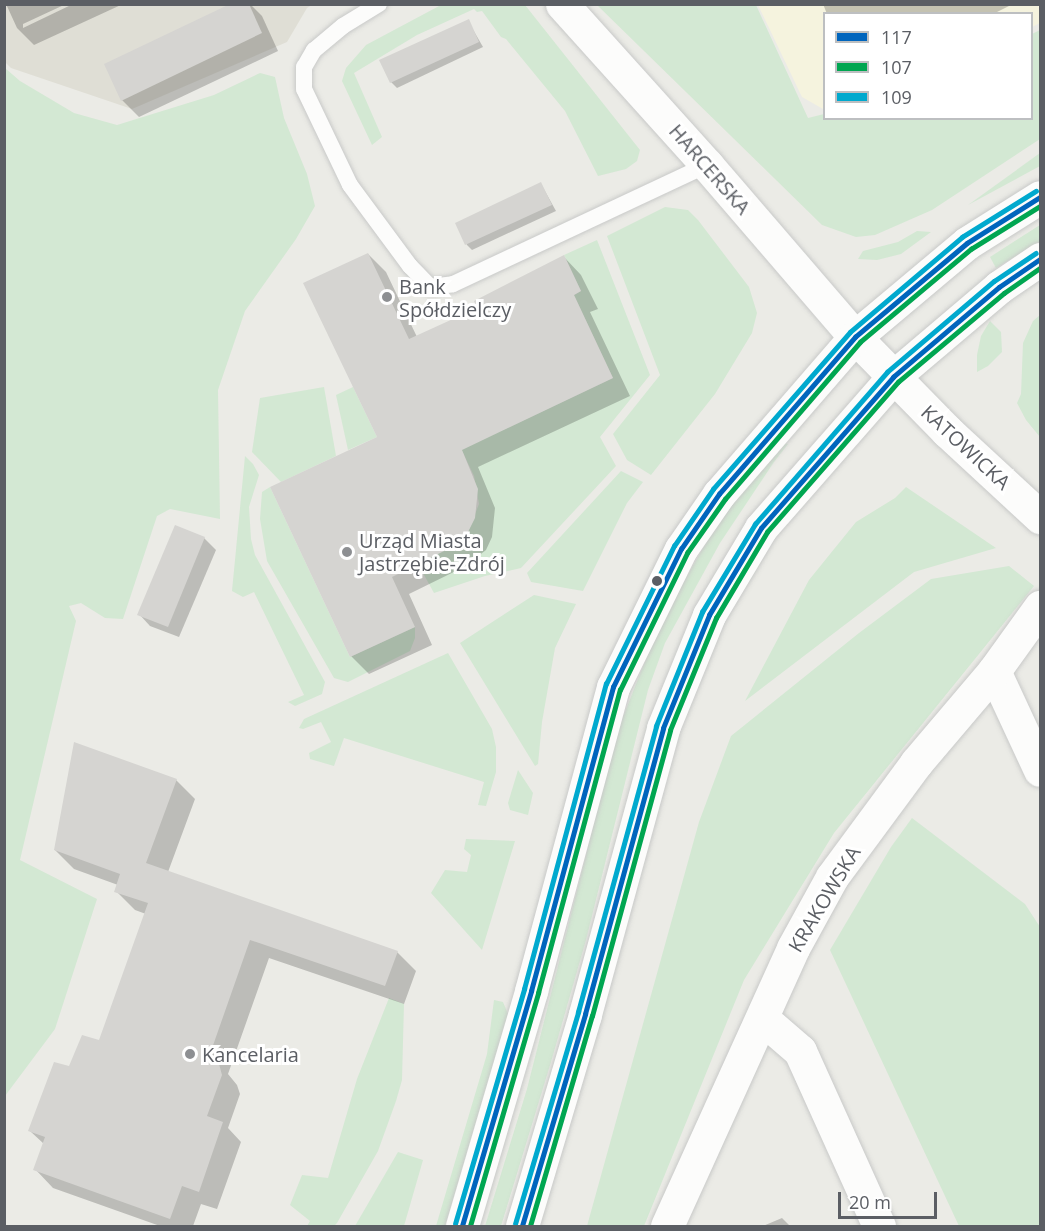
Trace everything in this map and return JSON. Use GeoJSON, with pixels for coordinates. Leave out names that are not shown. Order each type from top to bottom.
{"type":"FeatureCollection","features":[{"type":"Feature","properties":{"kind":"main road","name":"HARCERSKA"},"geometry":{"type":"LineString","coordinates":[[562,4],[707,165],[855,337],[893,377]]}},
{"type":"Feature","properties":{"kind":"main road"},"geometry":{"type":"LineString","coordinates":[[462,1227],[531,991],[613,687],[681,549],[719,494],[855,337],[967,243],[1041,197]]}},
{"type":"Feature","properties":{"kind":"main road"},"geometry":{"type":"LineString","coordinates":[[522,1227],[591,993],[663,728],[709,615],[761,528],[893,377],[968,313],[1041,259]]}},
{"type":"Feature","properties":{"kind":"main road","name":"KATOWICKA"},"geometry":{"type":"LineString","coordinates":[[893,377],[947,431],[1041,517]]}},
{"type":"Feature","properties":{"kind":"main road","name":"KRAKOWSKA"},"geometry":{"type":"LineString","coordinates":[[667,1227],[763,1019],[793,948],[832,877],[916,763],[994,671],[1041,607]]}},
{"type":"Feature","properties":{"kind":"main road"},"geometry":{"type":"LineString","coordinates":[[994,671],[1041,770]]}},
{"type":"Feature","properties":{"kind":"main road"},"geometry":{"type":"LineString","coordinates":[[763,1019],[800,1051],[879,1227]]}},
{"type":"Feature","properties":{"kind":"lane"},"geometry":{"type":"LineString","coordinates":[[379,4],[343,26],[314,50],[304,67],[304,89],[350,185],[410,266],[430,287],[453,285],[707,165]]}},
{"type":"Feature","properties":{"kind":"shaded area"},"geometry":{"type":"Polygon","coordinates":[[[5,5],[312,5],[307,8],[287,42],[132,109],[11,68],[5,62],[5,5]]]}},
{"type":"Feature","properties":{"kind":"shaded area"},"geometry":{"type":"Polygon","coordinates":[[[758,5],[1040,5],[1040,23],[1033,26],[1033,12],[823,12],[823,109],[802,97],[758,5]]]}},
{"type":"Feature","properties":{"kind":"green space"},"geometry":{"type":"Polygon","coordinates":[[[441,5],[525,5],[640,150],[637,161],[626,169],[598,176],[565,111],[506,39],[501,37],[482,11],[477,12],[474,9],[417,35],[354,73],[382,137],[372,145],[342,81],[346,68],[366,45],[441,5]]]}},
{"type":"Feature","properties":{"kind":"green space"},"geometry":{"type":"Polygon","coordinates":[[[597,5],[756,5],[808,118],[823,114],[823,120],[1033,120],[1033,34],[1040,30],[1040,139],[932,210],[875,235],[856,237],[822,225],[597,5]]]}},
{"type":"Feature","properties":{"kind":"green space"},"geometry":{"type":"Polygon","coordinates":[[[5,68],[20,81],[74,113],[117,125],[214,95],[260,73],[275,77],[284,118],[307,174],[315,206],[296,239],[245,311],[218,390],[220,519],[170,509],[157,516],[123,619],[105,618],[81,603],[69,606],[76,621],[20,860],[97,899],[55,1029],[5,1096],[5,68]]]}},
{"type":"Feature","properties":{"kind":"green space"},"geometry":{"type":"Polygon","coordinates":[[[1040,153],[1040,166],[968,205],[1040,153]]]}},
{"type":"Feature","properties":{"kind":"green space"},"geometry":{"type":"Polygon","coordinates":[[[665,207],[688,210],[698,220],[749,287],[757,313],[752,333],[715,394],[651,475],[627,460],[613,434],[660,375],[607,236],[665,207]]]}},
{"type":"Feature","properties":{"kind":"green space"},"geometry":{"type":"Polygon","coordinates":[[[1040,225],[1040,241],[996,268],[990,257],[1040,225]]]}},
{"type":"Feature","properties":{"kind":"green space"},"geometry":{"type":"Polygon","coordinates":[[[917,231],[931,232],[901,254],[877,260],[858,259],[863,251],[898,242],[917,231]]]}},
{"type":"Feature","properties":{"kind":"green space"},"geometry":{"type":"Polygon","coordinates":[[[597,240],[650,375],[600,437],[616,466],[521,568],[485,576],[434,593],[418,564],[458,543],[468,532],[479,504],[474,476],[448,421],[503,430],[613,378],[574,295],[581,291],[564,255],[597,240]]]}},
{"type":"Feature","properties":{"kind":"green space"},"geometry":{"type":"Polygon","coordinates":[[[1040,315],[1040,437],[1026,420],[1017,403],[1021,394],[1023,343],[1033,321],[1040,315]]]}},
{"type":"Feature","properties":{"kind":"green space"},"geometry":{"type":"Polygon","coordinates":[[[990,321],[1001,332],[1002,352],[988,366],[977,372],[977,355],[981,336],[990,321]]]}},
{"type":"Feature","properties":{"kind":"green space"},"geometry":{"type":"Polygon","coordinates":[[[324,387],[336,456],[281,482],[252,452],[260,398],[324,387]]]}},
{"type":"Feature","properties":{"kind":"green space"},"geometry":{"type":"Polygon","coordinates":[[[353,387],[377,437],[348,450],[336,395],[353,387]]]}},
{"type":"Feature","properties":{"kind":"green space"},"geometry":{"type":"Polygon","coordinates":[[[775,441],[788,444],[720,543],[665,643],[648,690],[586,940],[501,1226],[485,1226],[527,1089],[617,732],[648,654],[673,601],[724,511],[775,441]]]}},
{"type":"Feature","properties":{"kind":"green space"},"geometry":{"type":"Polygon","coordinates":[[[245,456],[259,475],[249,507],[251,539],[255,555],[325,682],[322,694],[295,706],[288,702],[304,695],[254,592],[243,597],[232,591],[245,456]]]}},
{"type":"Feature","properties":{"kind":"green space"},"geometry":{"type":"Polygon","coordinates":[[[621,471],[643,482],[627,503],[583,591],[531,582],[527,573],[621,471]]]}},
{"type":"Feature","properties":{"kind":"green space"},"geometry":{"type":"Polygon","coordinates":[[[270,487],[350,657],[415,627],[415,638],[410,651],[348,682],[334,678],[267,561],[260,519],[262,492],[270,487]]]}},
{"type":"Feature","properties":{"kind":"green space"},"geometry":{"type":"Polygon","coordinates":[[[906,487],[996,548],[914,572],[745,701],[809,580],[856,522],[895,498],[906,487]]]}},
{"type":"Feature","properties":{"kind":"green space"},"geometry":{"type":"Polygon","coordinates":[[[1009,566],[1034,586],[834,833],[744,980],[644,1226],[587,1226],[699,822],[731,736],[859,633],[931,579],[1009,566]]]}},
{"type":"Feature","properties":{"kind":"green space"},"geometry":{"type":"Polygon","coordinates":[[[534,595],[576,604],[555,648],[542,722],[538,764],[535,766],[460,643],[534,595]]]}},
{"type":"Feature","properties":{"kind":"green space"},"geometry":{"type":"Polygon","coordinates":[[[448,653],[492,729],[496,747],[496,772],[486,806],[478,805],[484,782],[344,738],[334,766],[310,759],[309,753],[331,742],[321,722],[303,729],[299,728],[304,719],[448,653]]]}},
{"type":"Feature","properties":{"kind":"green space"},"geometry":{"type":"Polygon","coordinates":[[[518,770],[533,793],[528,815],[510,810],[508,803],[518,770]]]}},
{"type":"Feature","properties":{"kind":"green space"},"geometry":{"type":"Polygon","coordinates":[[[912,818],[1025,904],[1040,927],[1040,1226],[959,1226],[830,950],[891,847],[912,818]]]}},
{"type":"Feature","properties":{"kind":"green space"},"geometry":{"type":"Polygon","coordinates":[[[466,839],[515,841],[482,950],[431,893],[445,870],[467,872],[471,855],[464,849],[466,839]]]}},
{"type":"Feature","properties":{"kind":"green space"},"geometry":{"type":"Polygon","coordinates":[[[389,998],[404,1004],[402,1080],[396,1101],[378,1151],[337,1223],[334,1226],[307,1226],[310,1221],[290,1205],[302,1175],[328,1178],[357,1079],[389,998]]]}},
{"type":"Feature","properties":{"kind":"green space"},"geometry":{"type":"Polygon","coordinates":[[[494,1000],[503,1002],[508,1014],[445,1226],[436,1226],[487,1054],[494,1000]]]}},
{"type":"Feature","properties":{"kind":"green space"},"geometry":{"type":"Polygon","coordinates":[[[398,1152],[423,1160],[404,1226],[355,1226],[398,1152]]]}},
{"type":"Feature","properties":{"kind":"building"},"geometry":{"type":"Polygon","coordinates":[[[230,4],[249,4],[262,33],[121,101],[104,64],[230,4]]]}},
{"type":"Feature","properties":{"kind":"building"},"geometry":{"type":"Polygon","coordinates":[[[469,19],[479,42],[390,83],[379,60],[469,19]]]}},
{"type":"Feature","properties":{"kind":"building"},"geometry":{"type":"Polygon","coordinates":[[[541,182],[552,205],[465,245],[455,223],[541,182]]]}},
{"type":"Feature","properties":{"kind":"building"},"geometry":{"type":"Polygon","coordinates":[[[368,253],[409,339],[477,308],[474,301],[564,255],[581,291],[574,295],[613,378],[462,450],[478,489],[475,518],[468,532],[446,550],[392,577],[415,627],[350,657],[270,487],[377,437],[303,283],[368,253]]]}},
{"type":"Feature","properties":{"kind":"building"},"geometry":{"type":"Polygon","coordinates":[[[175,525],[205,537],[168,627],[137,615],[175,525]]]}},
{"type":"Feature","properties":{"kind":"building"},"geometry":{"type":"Polygon","coordinates":[[[74,742],[177,779],[146,863],[398,951],[385,986],[250,940],[210,1054],[219,1064],[222,1075],[207,1116],[223,1122],[199,1192],[182,1186],[170,1219],[33,1170],[45,1137],[28,1131],[54,1062],[69,1066],[82,1035],[99,1040],[148,903],[114,892],[120,874],[54,850],[74,742]]]}},
{"type":"Feature","properties":{"kind":"transit line","name":"109"},"geometry":{"type":"LineString","coordinates":[[455,1224],[524,989],[606,684],[674,546],[713,489],[850,332],[962,237],[1036,191]]}},
{"type":"Feature","properties":{"kind":"transit line","name":"117"},"geometry":{"type":"LineString","coordinates":[[462,1226],[531,991],[613,687],[681,549],[719,494],[855,337],[967,243],[1040,197]]}},
{"type":"Feature","properties":{"kind":"transit line","name":"107"},"geometry":{"type":"LineString","coordinates":[[470,1226],[538,993],[620,690],[687,553],[725,499],[860,342],[971,249],[1040,206]]}},
{"type":"Feature","properties":{"kind":"transit line","name":"109"},"geometry":{"type":"LineString","coordinates":[[515,1224],[578,1012],[656,726],[702,612],[755,524],[887,372],[994,281],[1036,253]]}},
{"type":"Feature","properties":{"kind":"transit line","name":"117"},"geometry":{"type":"LineString","coordinates":[[522,1226],[585,1014],[663,728],[709,615],[761,528],[893,377],[999,287],[1040,259]]}},
{"type":"Feature","properties":{"kind":"transit line","name":"107"},"geometry":{"type":"LineString","coordinates":[[530,1226],[592,1016],[670,730],[716,618],[767,532],[898,382],[1004,293],[1040,268]]}},
{"type":"Feature","properties":{"kind":"place","name":"Bank Spółdzielczy"},"geometry":{"type":"Point","coordinates":[387,297]}},
{"type":"Feature","properties":{"kind":"place","name":"Urząd Miasta Jastrzębie-Zdrój"},"geometry":{"type":"Point","coordinates":[347,552]}},
{"type":"Feature","properties":{"kind":"place","name":"Kancelaria"},"geometry":{"type":"Point","coordinates":[190,1054]}}]}
